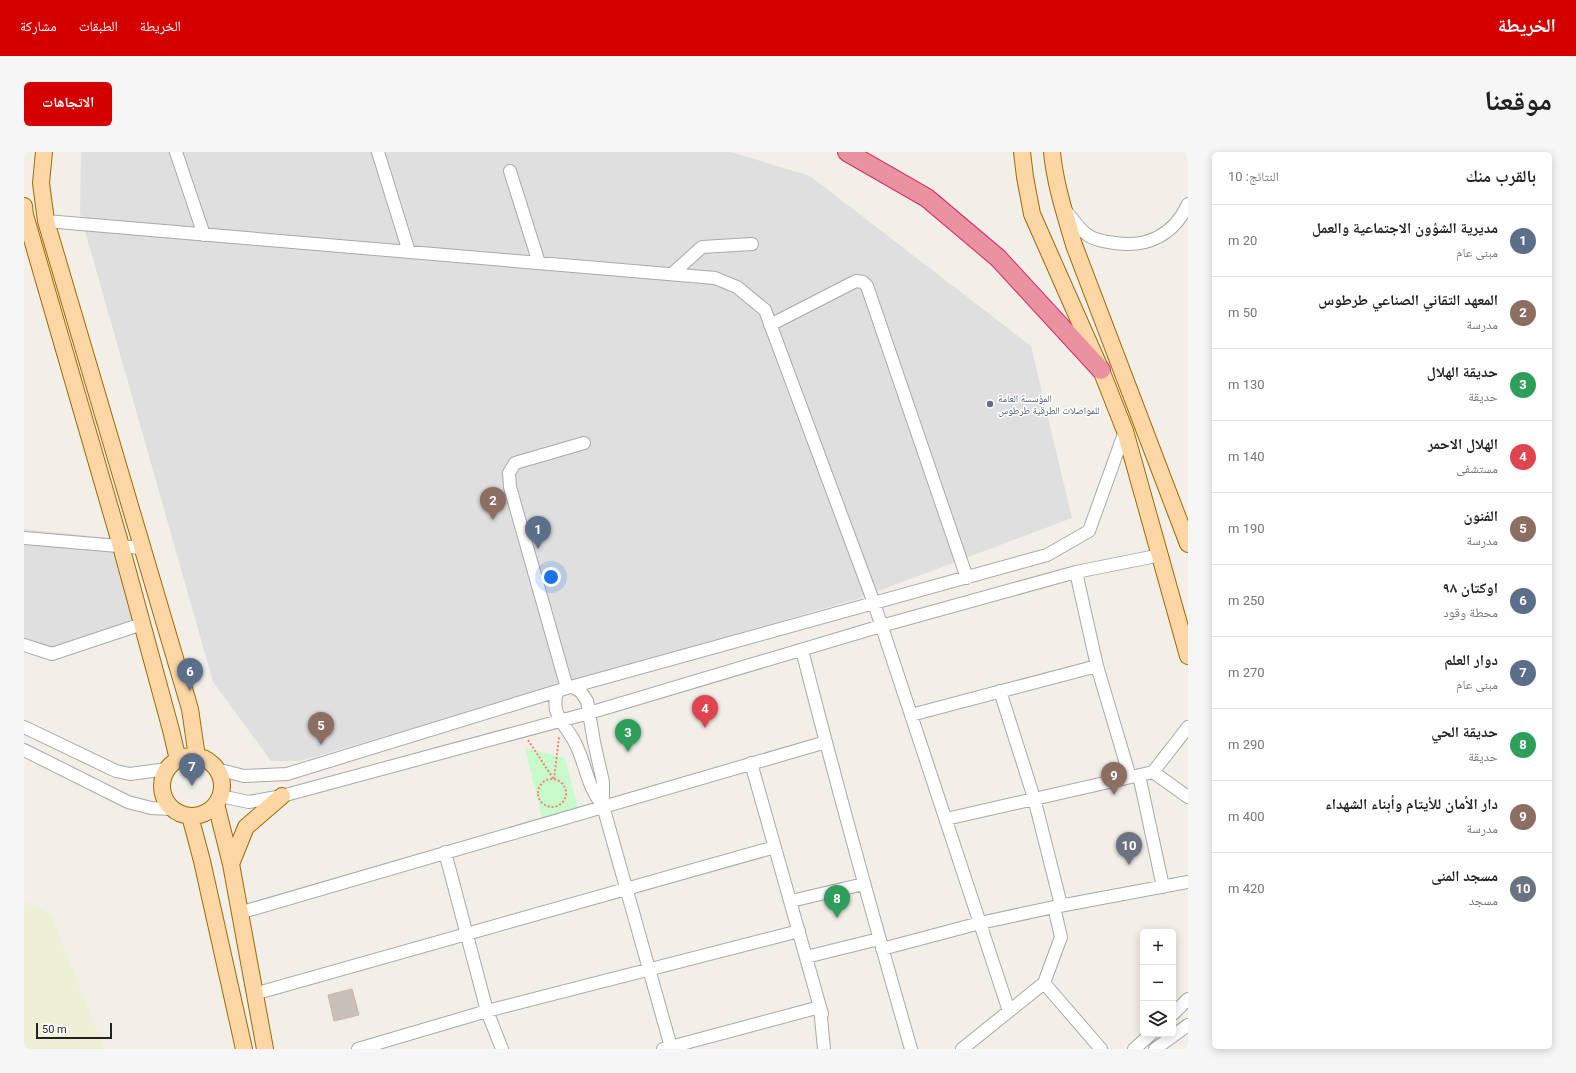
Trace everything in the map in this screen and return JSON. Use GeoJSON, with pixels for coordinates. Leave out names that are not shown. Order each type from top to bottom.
{"type":"FeatureCollection","features":[{"type":"Feature","properties":{"kind":"highway"},"geometry":{"type":"LineString","coordinates":[[847,152],[927,198],[992,253],[1101,370]]}},
{"type":"Feature","properties":{"kind":"main road"},"geometry":{"type":"LineString","coordinates":[[44,152],[41,184],[46,221],[190,709],[197,757]]}},
{"type":"Feature","properties":{"kind":"main road"},"geometry":{"type":"LineString","coordinates":[[1022,152],[1032,214],[1101,370],[1125,431],[1188,656]]}},
{"type":"Feature","properties":{"kind":"main road"},"geometry":{"type":"LineString","coordinates":[[1052,152],[1053,167],[1074,245],[1188,544]]}},
{"type":"Feature","properties":{"kind":"main road"},"geometry":{"type":"LineString","coordinates":[[24,206],[26,222],[121,547],[171,730],[172,764]]}},
{"type":"Feature","properties":{"kind":"main road"},"geometry":{"type":"LineString","coordinates":[[218,800],[205,813],[190,816],[180,814],[172,809],[166,802],[162,785],[164,776],[172,764],[187,757],[197,757],[211,763],[220,776],[222,786],[218,800],[265,1049]]}},
{"type":"Feature","properties":{"kind":"main road"},"geometry":{"type":"LineString","coordinates":[[231,864],[246,827],[282,796]]}},
{"type":"Feature","properties":{"kind":"main road"},"geometry":{"type":"LineString","coordinates":[[190,816],[202,861],[244,1049]]}},
{"type":"Feature","properties":{"kind":"street"},"geometry":{"type":"LineString","coordinates":[[176,152],[204,235]]}},
{"type":"Feature","properties":{"kind":"street"},"geometry":{"type":"LineString","coordinates":[[378,152],[409,252]]}},
{"type":"Feature","properties":{"kind":"street"},"geometry":{"type":"LineString","coordinates":[[510,171],[539,263]]}},
{"type":"Feature","properties":{"kind":"street"},"geometry":{"type":"LineString","coordinates":[[1064,208],[1086,234],[1104,242],[1128,245],[1148,242],[1166,232],[1182,218],[1188,204]]}},
{"type":"Feature","properties":{"kind":"street"},"geometry":{"type":"LineString","coordinates":[[46,221],[715,278],[737,287],[765,310],[874,603],[1009,1011]]}},
{"type":"Feature","properties":{"kind":"street"},"geometry":{"type":"LineString","coordinates":[[672,274],[702,247],[752,244]]}},
{"type":"Feature","properties":{"kind":"street"},"geometry":{"type":"LineString","coordinates":[[770,325],[856,281],[863,282],[867,286],[967,578]]}},
{"type":"Feature","properties":{"kind":"street"},"geometry":{"type":"LineString","coordinates":[[216,769],[244,776],[287,774],[565,689],[1047,555],[1089,531],[1125,431]]}},
{"type":"Feature","properties":{"kind":"street"},"geometry":{"type":"LineString","coordinates":[[584,443],[515,462],[509,473],[510,487],[565,689],[555,704],[561,720],[578,748],[590,785],[603,806]]}},
{"type":"Feature","properties":{"kind":"street"},"geometry":{"type":"LineString","coordinates":[[24,538],[142,548]]}},
{"type":"Feature","properties":{"kind":"street"},"geometry":{"type":"LineString","coordinates":[[218,800],[249,802],[282,796],[589,713],[881,626],[1076,572],[1160,555]]}},
{"type":"Feature","properties":{"kind":"street"},"geometry":{"type":"LineString","coordinates":[[1076,572],[1097,666],[1134,776],[1163,887]]}},
{"type":"Feature","properties":{"kind":"street"},"geometry":{"type":"LineString","coordinates":[[24,645],[52,654],[142,624]]}},
{"type":"Feature","properties":{"kind":"street"},"geometry":{"type":"LineString","coordinates":[[802,650],[864,884],[911,1049]]}},
{"type":"Feature","properties":{"kind":"street"},"geometry":{"type":"LineString","coordinates":[[911,715],[1097,666]]}},
{"type":"Feature","properties":{"kind":"street"},"geometry":{"type":"LineString","coordinates":[[565,689],[577,689],[585,696],[587,701],[603,782],[603,806],[649,969],[667,1048],[820,1007]]}},
{"type":"Feature","properties":{"kind":"street"},"geometry":{"type":"LineString","coordinates":[[962,1049],[1044,983],[1061,937],[1057,906],[1034,798],[1000,691]]}},
{"type":"Feature","properties":{"kind":"street"},"geometry":{"type":"LineString","coordinates":[[24,727],[116,771],[130,774],[172,764]]}},
{"type":"Feature","properties":{"kind":"street"},"geometry":{"type":"LineString","coordinates":[[946,819],[1153,772],[1188,727]]}},
{"type":"Feature","properties":{"kind":"street"},"geometry":{"type":"LineString","coordinates":[[239,913],[752,762],[826,742]]}},
{"type":"Feature","properties":{"kind":"street"},"geometry":{"type":"LineString","coordinates":[[24,750],[128,802],[151,808],[172,809]]}},
{"type":"Feature","properties":{"kind":"street"},"geometry":{"type":"LineString","coordinates":[[752,762],[832,1049]]}},
{"type":"Feature","properties":{"kind":"street"},"geometry":{"type":"LineString","coordinates":[[1153,772],[1188,797]]}},
{"type":"Feature","properties":{"kind":"street"},"geometry":{"type":"LineString","coordinates":[[254,994],[775,847]]}},
{"type":"Feature","properties":{"kind":"street"},"geometry":{"type":"LineString","coordinates":[[445,852],[487,1011],[502,1049]]}},
{"type":"Feature","properties":{"kind":"street"},"geometry":{"type":"LineString","coordinates":[[806,957],[881,944],[1057,906],[1188,882]]}},
{"type":"Feature","properties":{"kind":"street"},"geometry":{"type":"LineString","coordinates":[[791,901],[864,884]]}},
{"type":"Feature","properties":{"kind":"street"},"geometry":{"type":"LineString","coordinates":[[358,1049],[487,1011],[799,931]]}},
{"type":"Feature","properties":{"kind":"street"},"geometry":{"type":"LineString","coordinates":[[1044,983],[1101,1049]]}},
{"type":"Feature","properties":{"kind":"street"},"geometry":{"type":"LineString","coordinates":[[1176,1011],[1188,999]]}},
{"type":"Feature","properties":{"kind":"street"},"geometry":{"type":"LineString","coordinates":[[820,1007],[824,1049]]}},
{"type":"Feature","properties":{"kind":"street"},"geometry":{"type":"LineString","coordinates":[[1155,1049],[1188,1025]]}},
{"type":"Feature","properties":{"kind":"street"},"geometry":{"type":"LineString","coordinates":[[1134,1049],[1148,1037]]}},
{"type":"Feature","properties":{"kind":"path"},"geometry":{"type":"LineString","coordinates":[[554,779],[561,720]]}},
{"type":"Feature","properties":{"kind":"path"},"geometry":{"type":"LineString","coordinates":[[522,731],[554,779],[562,783],[566,792],[566,796],[561,804],[552,808],[540,802],[537,793],[544,781],[554,779]]}},
{"type":"Feature","properties":{"kind":"shaded area"},"geometry":{"type":"Polygon","coordinates":[[[81,152],[731,152],[810,176],[1031,346],[1072,518],[857,599],[300,761],[271,761],[213,682],[80,213],[81,152]]]}},
{"type":"Feature","properties":{"kind":"shaded area"},"geometry":{"type":"Polygon","coordinates":[[[24,529],[119,539],[144,628],[65,651],[24,645],[24,529]]]}},
{"type":"Feature","properties":{"kind":"green space"},"geometry":{"type":"Polygon","coordinates":[[[525,748],[565,758],[578,808],[542,818],[525,748]]]}},
{"type":"Feature","properties":{"kind":"green space"},"geometry":{"type":"Polygon","coordinates":[[[24,901],[51,914],[104,1049],[24,1049],[24,901]]]}},
{"type":"Feature","properties":{"kind":"building"},"geometry":{"type":"Polygon","coordinates":[[[352,989],[359,1015],[334,1021],[328,995],[352,989]]]}},
{"type":"Feature","properties":{"kind":"place","name":"المؤسسة العامة للمواصلات الطرقية طرطوس"},"geometry":{"type":"Point","coordinates":[990,404]}},
{"type":"Feature","properties":{"kind":"place","name":"المعهد التقاني الصناعي طرطوس"},"geometry":{"type":"Point","coordinates":[493,520]}},
{"type":"Feature","properties":{"kind":"place","name":"مديرية الشؤون الاجتماعية والعمل"},"geometry":{"type":"Point","coordinates":[538,549]}},
{"type":"Feature","properties":{"kind":"place","name":"اوكتان ٩٨"},"geometry":{"type":"Point","coordinates":[190,691]}},
{"type":"Feature","properties":{"kind":"place","name":"الهلال الاحمر"},"geometry":{"type":"Point","coordinates":[705,728]}},
{"type":"Feature","properties":{"kind":"place","name":"الفنون"},"geometry":{"type":"Point","coordinates":[321,745]}},
{"type":"Feature","properties":{"kind":"place","name":"حديقة الهلال"},"geometry":{"type":"Point","coordinates":[628,752]}},
{"type":"Feature","properties":{"kind":"place","name":"دوار العلم"},"geometry":{"type":"Point","coordinates":[192,786]}},
{"type":"Feature","properties":{"kind":"place","name":"دار الأمان للأيتام وأبناء الشهداء"},"geometry":{"type":"Point","coordinates":[1114,795]}},
{"type":"Feature","properties":{"kind":"place","name":"مسجد المنى"},"geometry":{"type":"Point","coordinates":[1129,865]}},
{"type":"Feature","properties":{"kind":"place","name":"حديقة الحي"},"geometry":{"type":"Point","coordinates":[837,918]}}]}
